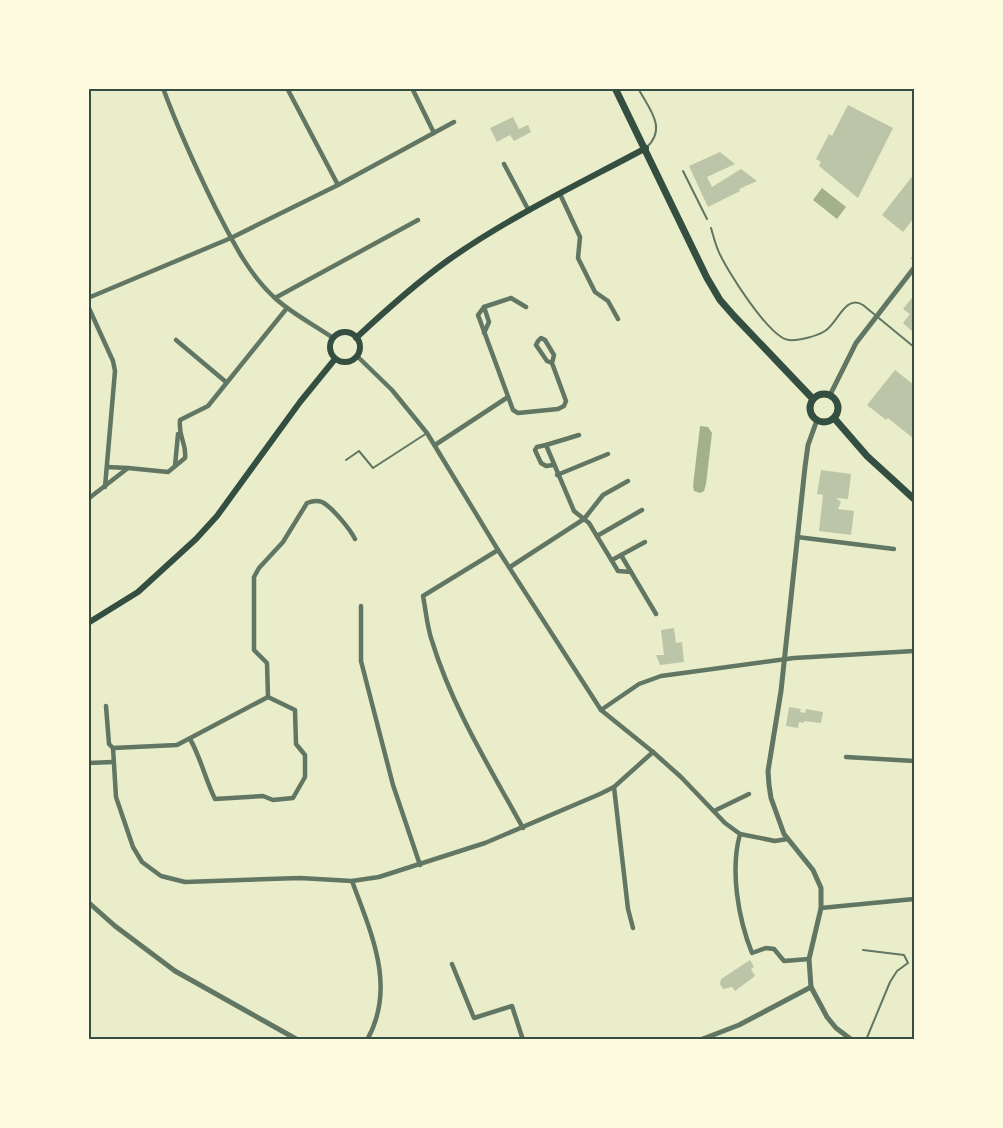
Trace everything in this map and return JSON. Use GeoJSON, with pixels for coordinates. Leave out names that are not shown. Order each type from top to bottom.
{"type":"FeatureCollection","features":[{"type":"Feature","properties":{"kind":"main road"},"geometry":{"type":"LineString","coordinates":[[615,88],[720,300],[813,399]]}},
{"type":"Feature","properties":{"kind":"main road"},"geometry":{"type":"LineString","coordinates":[[356,338],[399,299],[447,261],[560,194],[646,148]]}},
{"type":"Feature","properties":{"kind":"main road"},"geometry":{"type":"LineString","coordinates":[[344,333],[356,338],[359,347],[357,356],[346,362],[335,359],[330,349],[333,338],[344,333]]}},
{"type":"Feature","properties":{"kind":"main road"},"geometry":{"type":"LineString","coordinates":[[88,623],[138,592],[196,539],[217,516],[300,402],[335,359]]}},
{"type":"Feature","properties":{"kind":"main road"},"geometry":{"type":"LineString","coordinates":[[821,394],[830,395],[836,400],[838,408],[834,418],[825,422],[817,420],[811,412],[813,399],[821,394]]}},
{"type":"Feature","properties":{"kind":"main road"},"geometry":{"type":"LineString","coordinates":[[834,418],[867,456],[915,500]]}},
{"type":"Feature","properties":{"kind":"street"},"geometry":{"type":"LineString","coordinates":[[163,88],[200,175],[231,238],[252,273],[287,308],[333,338]]}},
{"type":"Feature","properties":{"kind":"street"},"geometry":{"type":"LineString","coordinates":[[287,88],[338,185]]}},
{"type":"Feature","properties":{"kind":"street"},"geometry":{"type":"LineString","coordinates":[[412,88],[434,133]]}},
{"type":"Feature","properties":{"kind":"street"},"geometry":{"type":"LineString","coordinates":[[88,298],[231,238],[338,185],[454,122]]}},
{"type":"Feature","properties":{"kind":"street"},"geometry":{"type":"LineString","coordinates":[[504,164],[529,212]]}},
{"type":"Feature","properties":{"kind":"street"},"geometry":{"type":"LineString","coordinates":[[560,194],[580,237],[578,258],[595,292],[608,301],[618,319]]}},
{"type":"Feature","properties":{"kind":"street"},"geometry":{"type":"LineString","coordinates":[[275,298],[418,220]]}},
{"type":"Feature","properties":{"kind":"street"},"geometry":{"type":"LineString","coordinates":[[830,395],[856,343],[915,268]]}},
{"type":"Feature","properties":{"kind":"street"},"geometry":{"type":"LineString","coordinates":[[526,307],[511,298],[484,308],[478,315],[513,410],[518,413],[558,409],[564,406],[566,401],[552,363],[555,355],[542,338],[537,341],[536,345],[547,361],[552,363]]}},
{"type":"Feature","properties":{"kind":"street"},"geometry":{"type":"LineString","coordinates":[[88,306],[113,361],[115,371],[105,487]]}},
{"type":"Feature","properties":{"kind":"street"},"geometry":{"type":"LineString","coordinates":[[175,466],[180,420],[208,406],[287,308]]}},
{"type":"Feature","properties":{"kind":"street"},"geometry":{"type":"LineString","coordinates":[[484,308],[489,322],[484,333]]}},
{"type":"Feature","properties":{"kind":"street"},"geometry":{"type":"LineString","coordinates":[[176,340],[226,382]]}},
{"type":"Feature","properties":{"kind":"street"},"geometry":{"type":"LineString","coordinates":[[357,356],[392,390],[427,433],[498,550],[602,710],[653,752],[740,834],[775,842],[787,839]]}},
{"type":"Feature","properties":{"kind":"street"},"geometry":{"type":"LineString","coordinates":[[435,445],[508,397]]}},
{"type":"Feature","properties":{"kind":"street"},"geometry":{"type":"LineString","coordinates":[[817,420],[808,445],[785,659],[768,771],[771,798],[787,839],[818,878],[821,888],[821,908],[809,959],[811,987],[827,1017],[836,1028],[852,1040]]}},
{"type":"Feature","properties":{"kind":"street"},"geometry":{"type":"LineString","coordinates":[[106,466],[168,472],[185,458],[186,449],[178,434]]}},
{"type":"Feature","properties":{"kind":"street"},"geometry":{"type":"LineString","coordinates":[[553,465],[546,466],[541,463],[535,450],[537,447],[579,435]]}},
{"type":"Feature","properties":{"kind":"street"},"geometry":{"type":"LineString","coordinates":[[546,446],[574,511],[584,519],[597,536],[618,571],[631,572]]}},
{"type":"Feature","properties":{"kind":"street"},"geometry":{"type":"LineString","coordinates":[[557,475],[608,454]]}},
{"type":"Feature","properties":{"kind":"street"},"geometry":{"type":"LineString","coordinates":[[88,500],[128,468]]}},
{"type":"Feature","properties":{"kind":"street"},"geometry":{"type":"LineString","coordinates":[[510,567],[584,519],[603,495],[628,481]]}},
{"type":"Feature","properties":{"kind":"street"},"geometry":{"type":"LineString","coordinates":[[268,697],[267,663],[254,650],[254,577],[259,568],[283,542],[307,503],[316,500],[323,502],[351,530],[355,539]]}},
{"type":"Feature","properties":{"kind":"street"},"geometry":{"type":"LineString","coordinates":[[597,536],[642,510]]}},
{"type":"Feature","properties":{"kind":"street"},"geometry":{"type":"LineString","coordinates":[[572,527],[574,511]]}},
{"type":"Feature","properties":{"kind":"street"},"geometry":{"type":"LineString","coordinates":[[797,537],[894,549]]}},
{"type":"Feature","properties":{"kind":"street"},"geometry":{"type":"LineString","coordinates":[[612,560],[645,542]]}},
{"type":"Feature","properties":{"kind":"street"},"geometry":{"type":"LineString","coordinates":[[498,550],[423,596],[431,640],[450,686],[470,732],[523,828]]}},
{"type":"Feature","properties":{"kind":"street"},"geometry":{"type":"LineString","coordinates":[[621,555],[656,614]]}},
{"type":"Feature","properties":{"kind":"street"},"geometry":{"type":"LineString","coordinates":[[361,606],[361,662],[393,785],[420,865]]}},
{"type":"Feature","properties":{"kind":"street"},"geometry":{"type":"LineString","coordinates":[[602,710],[625,692],[651,679],[785,659],[915,651]]}},
{"type":"Feature","properties":{"kind":"street"},"geometry":{"type":"LineString","coordinates":[[190,739],[200,757],[204,778],[215,799],[263,796],[273,800],[293,798],[305,777],[305,755],[296,744],[295,710],[268,697]]}},
{"type":"Feature","properties":{"kind":"street"},"geometry":{"type":"LineString","coordinates":[[106,706],[108,744],[113,748],[177,746],[268,697]]}},
{"type":"Feature","properties":{"kind":"street"},"geometry":{"type":"LineString","coordinates":[[113,748],[118,804],[133,847],[142,862],[161,876],[185,882],[300,878],[352,881],[379,877],[420,865],[523,828],[614,787],[653,752]]}},
{"type":"Feature","properties":{"kind":"street"},"geometry":{"type":"LineString","coordinates":[[846,757],[915,761]]}},
{"type":"Feature","properties":{"kind":"street"},"geometry":{"type":"LineString","coordinates":[[88,763],[113,762]]}},
{"type":"Feature","properties":{"kind":"street"},"geometry":{"type":"LineString","coordinates":[[614,787],[628,909],[633,928]]}},
{"type":"Feature","properties":{"kind":"street"},"geometry":{"type":"LineString","coordinates":[[714,811],[749,794]]}},
{"type":"Feature","properties":{"kind":"street"},"geometry":{"type":"LineString","coordinates":[[740,834],[735,851],[735,881],[752,953],[766,948],[774,949],[784,961],[809,959]]}},
{"type":"Feature","properties":{"kind":"street"},"geometry":{"type":"LineString","coordinates":[[352,881],[380,961],[381,1005],[376,1024],[367,1040]]}},
{"type":"Feature","properties":{"kind":"street"},"geometry":{"type":"LineString","coordinates":[[821,908],[915,899]]}},
{"type":"Feature","properties":{"kind":"street"},"geometry":{"type":"LineString","coordinates":[[88,902],[115,926],[175,971],[296,1039]]}},
{"type":"Feature","properties":{"kind":"street"},"geometry":{"type":"LineString","coordinates":[[452,964],[474,1018],[512,1005],[523,1040]]}},
{"type":"Feature","properties":{"kind":"street"},"geometry":{"type":"LineString","coordinates":[[700,1040],[739,1025],[811,987]]}},
{"type":"Feature","properties":{"kind":"lane"},"geometry":{"type":"LineString","coordinates":[[638,88],[657,127],[656,137],[646,148]]}},
{"type":"Feature","properties":{"kind":"lane"},"geometry":{"type":"LineString","coordinates":[[683,171],[707,219]]}},
{"type":"Feature","properties":{"kind":"lane"},"geometry":{"type":"LineString","coordinates":[[711,228],[718,252],[753,308],[780,336],[786,339],[806,337],[826,330],[845,307],[854,302],[860,302],[915,347]]}},
{"type":"Feature","properties":{"kind":"lane"},"geometry":{"type":"LineString","coordinates":[[346,460],[359,450],[373,468],[427,433]]}},
{"type":"Feature","properties":{"kind":"lane"},"geometry":{"type":"LineString","coordinates":[[863,950],[904,956],[908,963],[897,971],[890,982],[866,1040]]}},
{"type":"Feature","properties":{"kind":"shaded area"},"geometry":{"type":"Polygon","coordinates":[[[822,188],[846,207],[837,219],[813,200],[822,188]]]}},
{"type":"Feature","properties":{"kind":"shaded area"},"geometry":{"type":"Polygon","coordinates":[[[700,426],[708,427],[712,433],[706,484],[704,491],[700,493],[694,491],[693,486],[700,426]]]}},
{"type":"Feature","properties":{"kind":"building"},"geometry":{"type":"Polygon","coordinates":[[[848,105],[893,128],[858,198],[819,166],[821,162],[816,159],[829,134],[832,136],[848,105]]]}},
{"type":"Feature","properties":{"kind":"building"},"geometry":{"type":"Polygon","coordinates":[[[513,117],[519,129],[528,125],[531,132],[514,141],[510,135],[497,142],[490,128],[513,117]]]}},
{"type":"Feature","properties":{"kind":"building"},"geometry":{"type":"Polygon","coordinates":[[[720,152],[735,164],[707,177],[712,187],[741,169],[757,181],[708,207],[689,166],[720,152]]]}},
{"type":"Feature","properties":{"kind":"building"},"geometry":{"type":"Polygon","coordinates":[[[914,174],[914,218],[903,232],[882,215],[914,174]]]}},
{"type":"Feature","properties":{"kind":"building"},"geometry":{"type":"Polygon","coordinates":[[[914,295],[914,333],[903,323],[910,314],[903,309],[914,295]]]}},
{"type":"Feature","properties":{"kind":"building"},"geometry":{"type":"Polygon","coordinates":[[[895,370],[914,385],[914,439],[867,405],[895,370]]]}},
{"type":"Feature","properties":{"kind":"building"},"geometry":{"type":"Polygon","coordinates":[[[821,470],[851,474],[848,499],[836,498],[841,502],[838,509],[854,511],[851,535],[819,531],[823,495],[817,494],[821,470]]]}},
{"type":"Feature","properties":{"kind":"building"},"geometry":{"type":"Polygon","coordinates":[[[674,628],[676,643],[682,642],[684,662],[660,665],[656,655],[664,655],[661,630],[674,628]]]}},
{"type":"Feature","properties":{"kind":"building"},"geometry":{"type":"Polygon","coordinates":[[[789,707],[801,709],[800,712],[805,713],[806,709],[823,712],[821,723],[804,721],[804,723],[799,722],[798,728],[786,726],[789,707]]]}},
{"type":"Feature","properties":{"kind":"building"},"geometry":{"type":"Polygon","coordinates":[[[750,960],[755,976],[735,991],[732,987],[723,989],[720,984],[721,979],[750,960]]]}}]}
